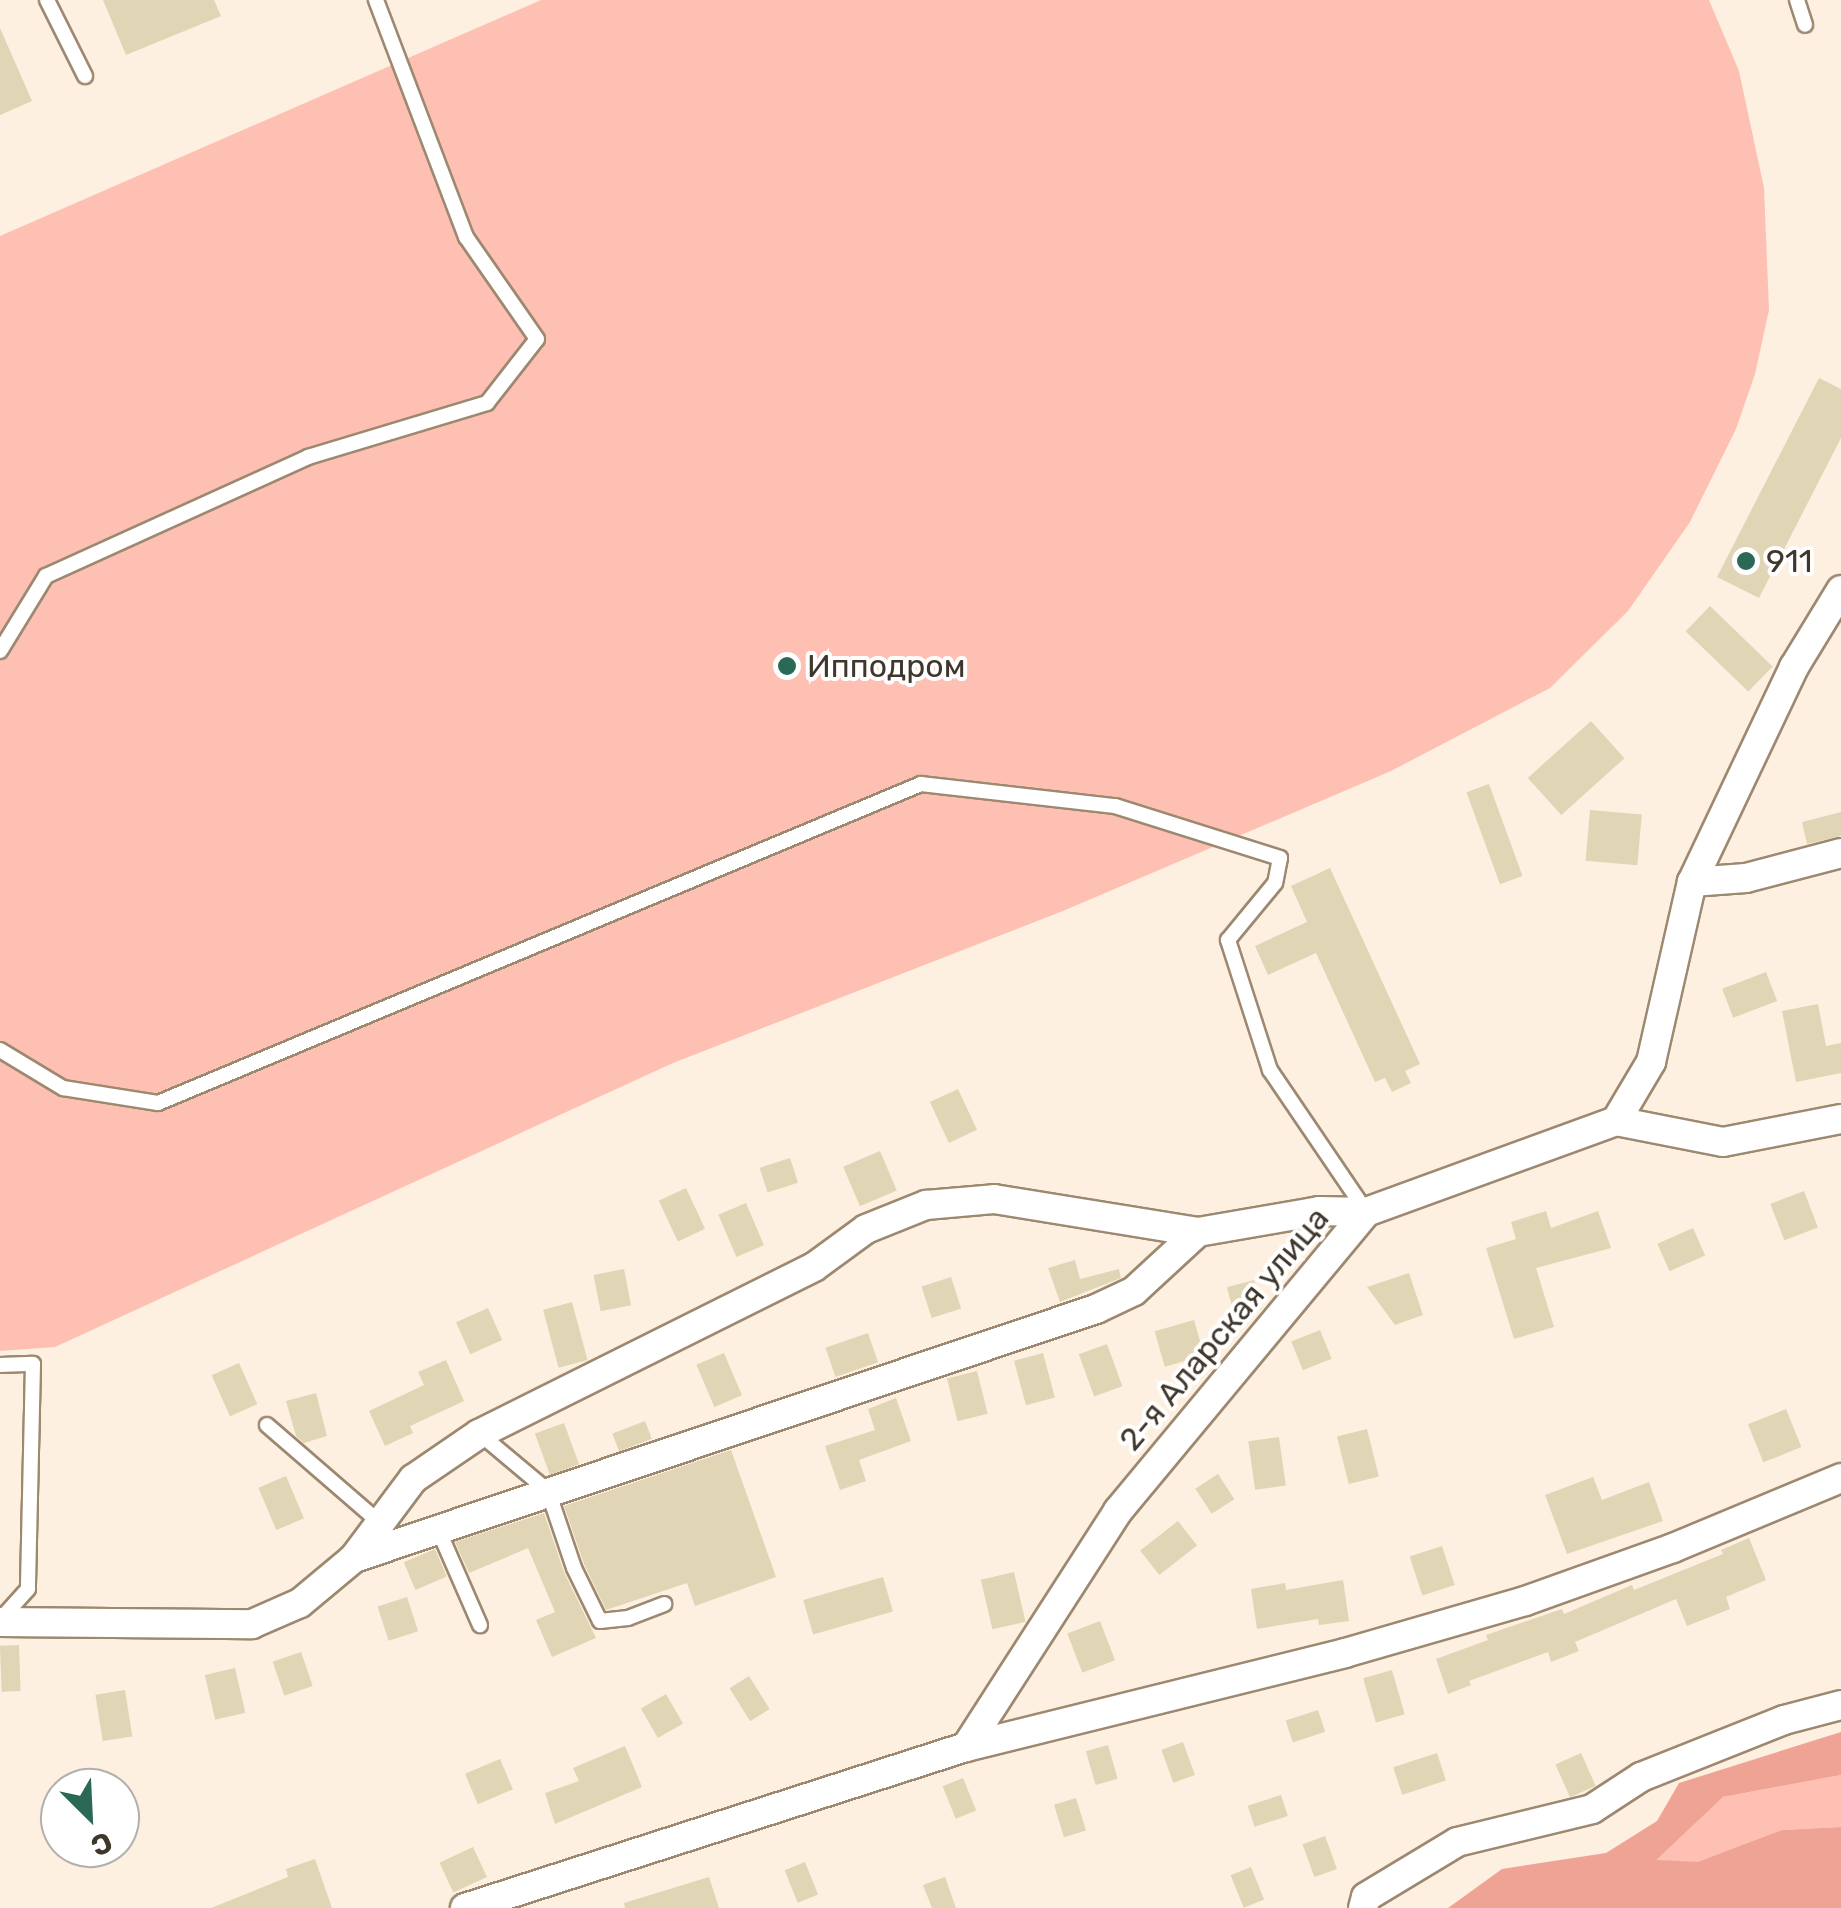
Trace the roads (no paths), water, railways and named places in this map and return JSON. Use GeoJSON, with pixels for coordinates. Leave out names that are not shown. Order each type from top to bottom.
{"type":"FeatureCollection","features":[{"type":"Feature","properties":{"kind":"street"},"geometry":{"type":"LineString","coordinates":[[1841,590],[1794,667],[1692,882],[1651,1062],[1616,1121],[1723,1142],[1841,1119]]}},
{"type":"Feature","properties":{"kind":"street"},"geometry":{"type":"LineString","coordinates":[[1692,882],[1746,878],[1841,853]]}},
{"type":"Feature","properties":{"kind":"street","name":"2-я Аларская улица"},"geometry":{"type":"LineString","coordinates":[[966,1746],[1118,1511],[1366,1212],[1616,1121]]}},
{"type":"Feature","properties":{"kind":"street"},"geometry":{"type":"LineString","coordinates":[[0,1621],[252,1624],[300,1603],[354,1558],[413,1479],[479,1434],[814,1268],[866,1229],[926,1205],[994,1199],[1198,1232],[1319,1211],[1366,1212]]}},
{"type":"Feature","properties":{"kind":"street"},"geometry":{"type":"LineString","coordinates":[[354,1558],[1096,1310],[1134,1291],[1198,1232]]}},
{"type":"Feature","properties":{"kind":"street"},"geometry":{"type":"LineString","coordinates":[[464,1908],[966,1746],[1345,1653],[1525,1601],[1673,1548],[1841,1478]]}},
{"type":"Feature","properties":{"kind":"street"},"geometry":{"type":"LineString","coordinates":[[1362,1908],[1366,1897],[1456,1842],[1592,1809],[1640,1776],[1784,1720],[1841,1705]]}},
{"type":"Feature","properties":{"kind":"lane"},"geometry":{"type":"LineString","coordinates":[[47,0],[85,76]]}},
{"type":"Feature","properties":{"kind":"lane"},"geometry":{"type":"LineString","coordinates":[[0,651],[46,576],[308,457],[487,403],[537,339],[466,237],[376,0]]}},
{"type":"Feature","properties":{"kind":"lane"},"geometry":{"type":"LineString","coordinates":[[1797,0],[1806,25]]}},
{"type":"Feature","properties":{"kind":"lane"},"geometry":{"type":"LineString","coordinates":[[0,1050],[63,1088],[158,1103],[920,784],[1116,806],[1280,858],[1274,883],[1228,940],[1270,1070],[1366,1212]]}},
{"type":"Feature","properties":{"kind":"lane"},"geometry":{"type":"LineString","coordinates":[[0,1365],[33,1364],[28,1589],[0,1621]]}},
{"type":"Feature","properties":{"kind":"lane"},"geometry":{"type":"LineString","coordinates":[[267,1425],[380,1523]]}},
{"type":"Feature","properties":{"kind":"lane"},"geometry":{"type":"LineString","coordinates":[[479,1434],[548,1492],[574,1568],[600,1621],[628,1618],[664,1604]]}},
{"type":"Feature","properties":{"kind":"lane"},"geometry":{"type":"LineString","coordinates":[[438,1529],[480,1625]]}},
{"type":"Feature","properties":{"kind":"place","name":"911"},"geometry":{"type":"Point","coordinates":[1746,561]}},
{"type":"Feature","properties":{"kind":"place","name":"Ипподром"},"geometry":{"type":"Point","coordinates":[787,666]}}]}
